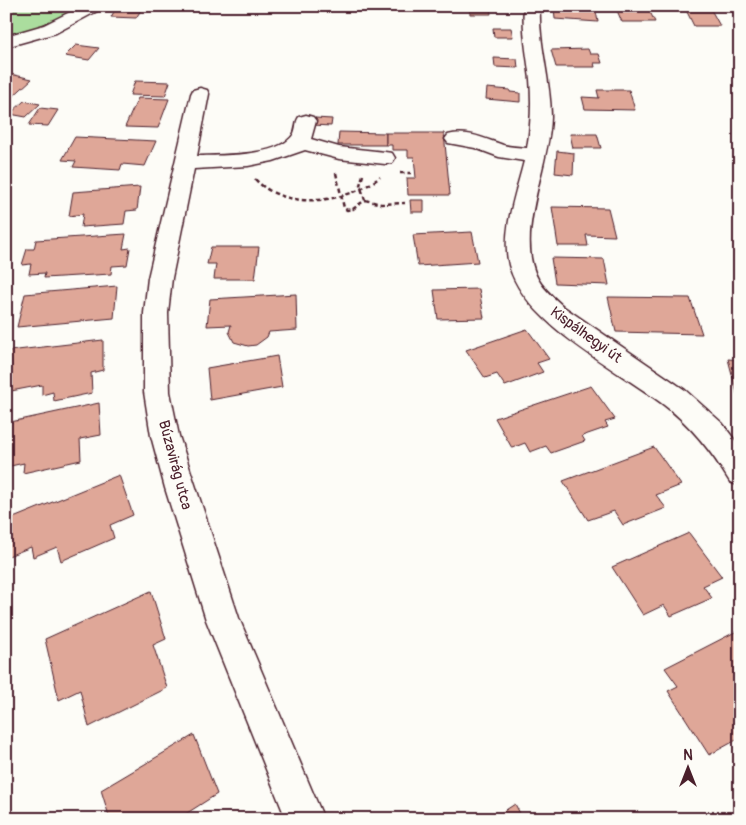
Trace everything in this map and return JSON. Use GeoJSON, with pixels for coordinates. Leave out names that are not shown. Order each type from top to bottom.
{"type":"FeatureCollection","features":[{"type":"Feature","properties":{"kind":"street"},"geometry":{"type":"LineString","coordinates":[[6,42],[50,29],[95,6]]}},
{"type":"Feature","properties":{"kind":"street","name":"Kispálhegyi út"},"geometry":{"type":"LineString","coordinates":[[532,6],[531,26],[540,96],[539,138],[519,237],[519,260],[526,278],[538,297],[558,318],[677,399],[705,424],[731,456],[740,473]]}},
{"type":"Feature","properties":{"kind":"street","name":"Búzavirág utca"},"geometry":{"type":"LineString","coordinates":[[200,94],[161,270],[156,313],[157,392],[180,488],[223,620],[305,819]]}},
{"type":"Feature","properties":{"kind":"street"},"geometry":{"type":"LineString","coordinates":[[292,146],[302,136],[306,121]]}},
{"type":"Feature","properties":{"kind":"street"},"geometry":{"type":"LineString","coordinates":[[185,162],[237,161],[277,153],[292,146],[305,144],[384,166]]}},
{"type":"Feature","properties":{"kind":"street"},"geometry":{"type":"LineString","coordinates":[[454,146],[478,157],[491,148],[499,151],[535,156]]}},
{"type":"Feature","properties":{"kind":"path"},"geometry":{"type":"LineString","coordinates":[[339,153],[334,169],[341,181],[341,196],[344,208],[347,210],[353,209],[365,200]]}},
{"type":"Feature","properties":{"kind":"path"},"geometry":{"type":"LineString","coordinates":[[254,158],[254,176],[257,182],[270,193],[303,200],[341,196],[362,190],[379,177],[384,166]]}},
{"type":"Feature","properties":{"kind":"path"},"geometry":{"type":"LineString","coordinates":[[365,200],[360,185],[361,178],[369,167],[384,166],[411,173]]}},
{"type":"Feature","properties":{"kind":"path"},"geometry":{"type":"LineString","coordinates":[[365,200],[381,204],[405,203]]}},
{"type":"Feature","properties":{"kind":"green space"},"geometry":{"type":"Polygon","coordinates":[[[6,6],[83,6],[33,29],[6,35],[6,6]]]}},
{"type":"Feature","properties":{"kind":"building"},"geometry":{"type":"Polygon","coordinates":[[[469,6],[506,6],[507,8],[490,8],[491,14],[470,14],[469,6]]]}},
{"type":"Feature","properties":{"kind":"building"},"geometry":{"type":"Polygon","coordinates":[[[554,6],[595,6],[598,22],[555,19],[554,6]]]}},
{"type":"Feature","properties":{"kind":"building"},"geometry":{"type":"Polygon","coordinates":[[[615,6],[647,6],[655,22],[622,22],[615,6]]]}},
{"type":"Feature","properties":{"kind":"building"},"geometry":{"type":"Polygon","coordinates":[[[684,6],[709,6],[720,26],[694,26],[684,6]]]}},
{"type":"Feature","properties":{"kind":"building"},"geometry":{"type":"Polygon","coordinates":[[[116,8],[141,10],[136,18],[111,17],[116,8]]]}},
{"type":"Feature","properties":{"kind":"building"},"geometry":{"type":"Polygon","coordinates":[[[493,28],[511,28],[513,37],[494,37],[493,28]]]}},
{"type":"Feature","properties":{"kind":"building"},"geometry":{"type":"Polygon","coordinates":[[[76,45],[99,48],[89,60],[65,56],[76,45]]]}},
{"type":"Feature","properties":{"kind":"building"},"geometry":{"type":"Polygon","coordinates":[[[588,49],[590,54],[599,54],[602,63],[594,63],[595,67],[556,67],[551,50],[588,49]]]}},
{"type":"Feature","properties":{"kind":"building"},"geometry":{"type":"Polygon","coordinates":[[[494,58],[517,59],[518,68],[495,67],[494,58]]]}},
{"type":"Feature","properties":{"kind":"building"},"geometry":{"type":"Polygon","coordinates":[[[6,73],[32,79],[9,100],[6,99],[6,73]]]}},
{"type":"Feature","properties":{"kind":"building"},"geometry":{"type":"Polygon","coordinates":[[[135,81],[170,82],[165,96],[130,95],[135,81]]]}},
{"type":"Feature","properties":{"kind":"building"},"geometry":{"type":"Polygon","coordinates":[[[487,88],[520,93],[520,102],[486,99],[487,88]]]}},
{"type":"Feature","properties":{"kind":"building"},"geometry":{"type":"Polygon","coordinates":[[[597,90],[629,90],[635,110],[585,109],[582,97],[599,98],[597,90]]]}},
{"type":"Feature","properties":{"kind":"building"},"geometry":{"type":"Polygon","coordinates":[[[138,98],[169,99],[158,128],[125,127],[138,98]]]}},
{"type":"Feature","properties":{"kind":"building"},"geometry":{"type":"Polygon","coordinates":[[[24,101],[40,104],[26,117],[10,114],[24,101]]]}},
{"type":"Feature","properties":{"kind":"building"},"geometry":{"type":"Polygon","coordinates":[[[40,108],[58,110],[48,126],[29,125],[40,108]]]}},
{"type":"Feature","properties":{"kind":"building"},"geometry":{"type":"Polygon","coordinates":[[[315,118],[332,119],[331,126],[313,125],[315,118]]]}},
{"type":"Feature","properties":{"kind":"building"},"geometry":{"type":"Polygon","coordinates":[[[339,132],[386,133],[386,145],[338,145],[339,132]]]}},
{"type":"Feature","properties":{"kind":"building"},"geometry":{"type":"Polygon","coordinates":[[[386,133],[444,133],[450,195],[408,195],[407,178],[416,178],[414,157],[408,157],[408,150],[392,150],[392,145],[386,145],[386,133]]]}},
{"type":"Feature","properties":{"kind":"building"},"geometry":{"type":"Polygon","coordinates":[[[570,134],[597,134],[601,148],[573,148],[570,134]]]}},
{"type":"Feature","properties":{"kind":"building"},"geometry":{"type":"Polygon","coordinates":[[[75,137],[156,141],[145,166],[122,164],[120,170],[73,167],[76,161],[62,160],[75,137]]]}},
{"type":"Feature","properties":{"kind":"building"},"geometry":{"type":"Polygon","coordinates":[[[557,151],[574,153],[573,175],[555,173],[557,151]]]}},
{"type":"Feature","properties":{"kind":"building"},"geometry":{"type":"Polygon","coordinates":[[[140,187],[137,210],[126,211],[124,224],[81,227],[83,214],[69,216],[73,192],[140,187]]]}},
{"type":"Feature","properties":{"kind":"building"},"geometry":{"type":"Polygon","coordinates":[[[410,200],[424,200],[424,212],[411,212],[410,200]]]}},
{"type":"Feature","properties":{"kind":"building"},"geometry":{"type":"Polygon","coordinates":[[[552,207],[608,208],[615,236],[586,235],[588,246],[558,246],[552,207]]]}},
{"type":"Feature","properties":{"kind":"building"},"geometry":{"type":"Polygon","coordinates":[[[472,232],[478,262],[418,266],[413,235],[472,232]]]}},
{"type":"Feature","properties":{"kind":"building"},"geometry":{"type":"Polygon","coordinates":[[[126,234],[123,249],[130,248],[127,265],[112,266],[111,274],[44,278],[45,273],[29,274],[31,264],[22,265],[27,249],[34,249],[36,240],[126,234]]]}},
{"type":"Feature","properties":{"kind":"building"},"geometry":{"type":"Polygon","coordinates":[[[211,247],[259,247],[255,279],[214,279],[216,264],[207,264],[211,247]]]}},
{"type":"Feature","properties":{"kind":"building"},"geometry":{"type":"Polygon","coordinates":[[[551,258],[604,259],[609,285],[555,283],[551,258]]]}},
{"type":"Feature","properties":{"kind":"building"},"geometry":{"type":"Polygon","coordinates":[[[117,286],[114,318],[17,327],[25,294],[117,286]]]}},
{"type":"Feature","properties":{"kind":"building"},"geometry":{"type":"Polygon","coordinates":[[[479,289],[484,318],[438,319],[434,290],[479,289]]]}},
{"type":"Feature","properties":{"kind":"building"},"geometry":{"type":"Polygon","coordinates":[[[296,294],[297,330],[269,332],[267,337],[256,345],[248,346],[234,342],[229,332],[231,325],[207,326],[210,299],[296,294]]]}},
{"type":"Feature","properties":{"kind":"building"},"geometry":{"type":"Polygon","coordinates":[[[608,297],[690,298],[702,334],[616,332],[608,297]]]}},
{"type":"Feature","properties":{"kind":"building"},"geometry":{"type":"Polygon","coordinates":[[[527,329],[549,359],[537,363],[543,372],[505,386],[497,374],[485,378],[466,350],[527,329]]]}},
{"type":"Feature","properties":{"kind":"building"},"geometry":{"type":"Polygon","coordinates":[[[103,340],[103,370],[91,373],[92,393],[54,401],[53,392],[42,395],[42,385],[6,392],[9,351],[103,340]]]}},
{"type":"Feature","properties":{"kind":"building"},"geometry":{"type":"Polygon","coordinates":[[[277,356],[282,387],[210,400],[207,368],[277,356]]]}},
{"type":"Feature","properties":{"kind":"building"},"geometry":{"type":"Polygon","coordinates":[[[728,359],[740,360],[740,397],[738,397],[728,359]]]}},
{"type":"Feature","properties":{"kind":"building"},"geometry":{"type":"Polygon","coordinates":[[[591,386],[615,419],[605,422],[608,427],[582,436],[585,441],[551,453],[546,446],[530,452],[525,443],[512,448],[495,418],[591,386]]]}},
{"type":"Feature","properties":{"kind":"building"},"geometry":{"type":"Polygon","coordinates":[[[99,403],[101,435],[80,439],[81,460],[23,473],[24,463],[6,467],[6,423],[99,403]]]}},
{"type":"Feature","properties":{"kind":"building"},"geometry":{"type":"Polygon","coordinates":[[[654,447],[681,485],[656,495],[666,508],[623,525],[614,511],[588,520],[563,481],[654,447]]]}},
{"type":"Feature","properties":{"kind":"building"},"geometry":{"type":"Polygon","coordinates":[[[119,475],[133,515],[110,525],[114,538],[61,561],[57,547],[33,557],[31,547],[6,557],[6,521],[119,475]]]}},
{"type":"Feature","properties":{"kind":"building"},"geometry":{"type":"Polygon","coordinates":[[[689,533],[722,577],[703,586],[712,598],[671,616],[664,605],[643,615],[612,567],[689,533]]]}},
{"type":"Feature","properties":{"kind":"building"},"geometry":{"type":"Polygon","coordinates":[[[151,591],[166,639],[153,645],[167,688],[89,727],[80,690],[59,700],[45,639],[151,591]]]}},
{"type":"Feature","properties":{"kind":"building"},"geometry":{"type":"Polygon","coordinates":[[[737,631],[740,634],[740,738],[709,755],[668,691],[678,686],[665,668],[737,631]]]}},
{"type":"Feature","properties":{"kind":"building"},"geometry":{"type":"Polygon","coordinates":[[[194,735],[217,794],[184,815],[186,819],[110,819],[101,790],[194,735]]]}},
{"type":"Feature","properties":{"kind":"building"},"geometry":{"type":"Polygon","coordinates":[[[515,804],[523,819],[492,819],[515,804]]]}}]}
